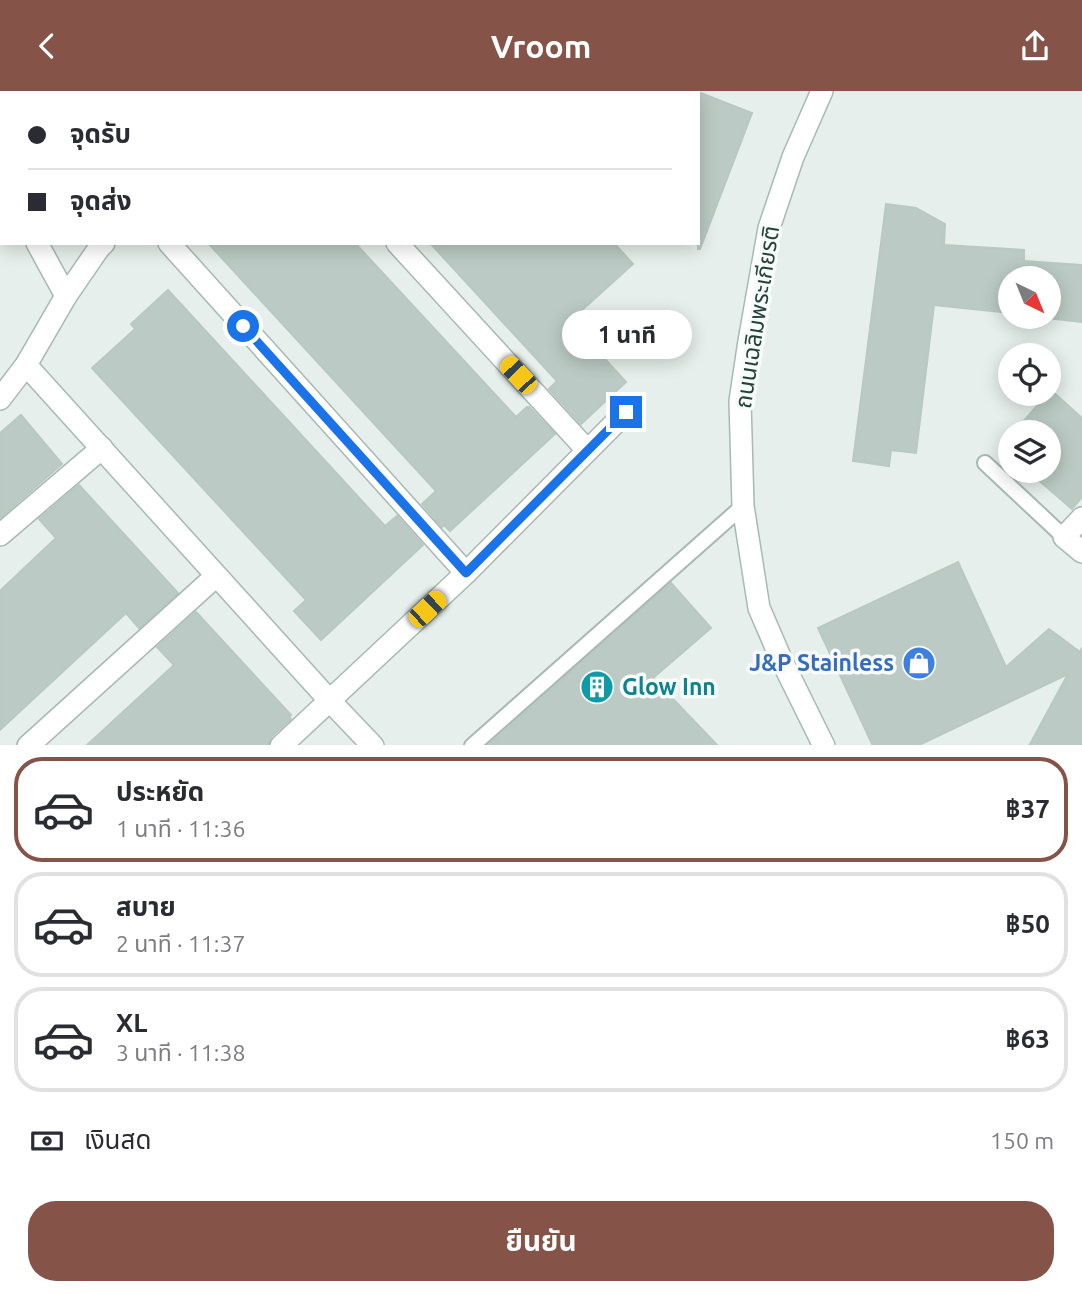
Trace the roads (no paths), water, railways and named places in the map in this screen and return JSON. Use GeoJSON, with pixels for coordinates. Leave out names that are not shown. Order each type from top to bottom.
{"type":"FeatureCollection","features":[{"type":"Feature","properties":{"kind":"street","name":"ถนนเฉลิมพระเกียรติ"},"geometry":{"type":"LineString","coordinates":[[822,91],[793,157],[769,228],[740,401],[743,506],[759,608],[824,745]]}},
{"type":"Feature","properties":{"kind":"street"},"geometry":{"type":"LineString","coordinates":[[38,245],[66,296]]}},
{"type":"Feature","properties":{"kind":"street"},"geometry":{"type":"LineString","coordinates":[[0,399],[26,365],[66,296],[102,245]]}},
{"type":"Feature","properties":{"kind":"street"},"geometry":{"type":"LineString","coordinates":[[171,245],[466,573]]}},
{"type":"Feature","properties":{"kind":"street"},"geometry":{"type":"LineString","coordinates":[[399,245],[587,450]]}},
{"type":"Feature","properties":{"kind":"street"},"geometry":{"type":"LineString","coordinates":[[26,365],[373,745]]}},
{"type":"Feature","properties":{"kind":"street"},"geometry":{"type":"LineString","coordinates":[[281,745],[466,573],[626,412]]}},
{"type":"Feature","properties":{"kind":"street"},"geometry":{"type":"LineString","coordinates":[[0,535],[102,448]]}},
{"type":"Feature","properties":{"kind":"street"},"geometry":{"type":"LineString","coordinates":[[1082,518],[1064,537],[1082,552]]}},
{"type":"Feature","properties":{"kind":"street"},"geometry":{"type":"LineString","coordinates":[[28,745],[216,576]]}},
{"type":"Feature","properties":{"kind":"lane"},"geometry":{"type":"LineString","coordinates":[[985,463],[1064,537]]}},
{"type":"Feature","properties":{"kind":"lane"},"geometry":{"type":"LineString","coordinates":[[472,745],[743,506]]}},
{"type":"Feature","properties":{"kind":"place","name":"J&P Stainless"},"geometry":{"type":"Point","coordinates":[919,663]}},
{"type":"Feature","properties":{"kind":"place","name":"Glow Inn"},"geometry":{"type":"Point","coordinates":[597,687]}}]}
